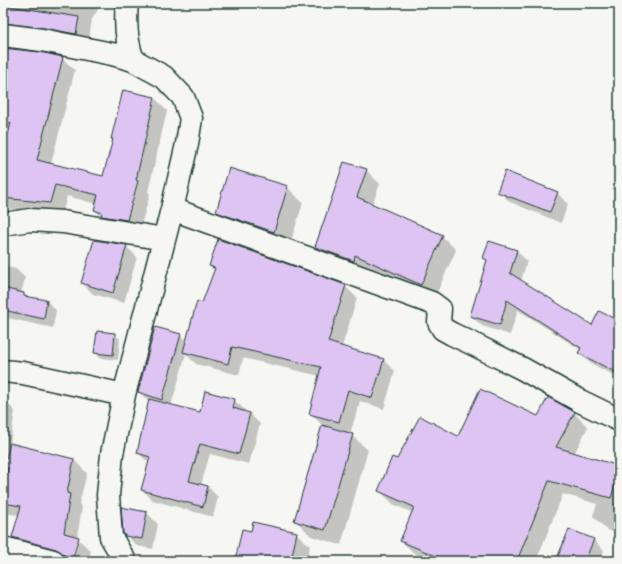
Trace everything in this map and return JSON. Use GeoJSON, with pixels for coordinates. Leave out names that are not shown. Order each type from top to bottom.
{"type":"FeatureCollection","features":[{"type":"Feature","properties":{"kind":"street"},"geometry":{"type":"LineString","coordinates":[[127,3],[125,18],[127,44],[133,60]]}},
{"type":"Feature","properties":{"kind":"street"},"geometry":{"type":"LineString","coordinates":[[3,35],[42,40],[112,54],[133,60],[164,77],[183,97],[190,118],[187,144],[172,210],[124,395],[112,454],[108,495],[111,537],[122,561]]}},
{"type":"Feature","properties":{"kind":"street"},"geometry":{"type":"LineString","coordinates":[[172,210],[432,303],[440,309],[439,322],[443,329],[523,369],[580,402],[619,420]]}},
{"type":"Feature","properties":{"kind":"street"},"geometry":{"type":"LineString","coordinates":[[3,224],[30,220],[63,222],[164,239]]}},
{"type":"Feature","properties":{"kind":"street"},"geometry":{"type":"LineString","coordinates":[[3,371],[23,373],[124,395]]}},
{"type":"Feature","properties":{"kind":"street"},"geometry":{"type":"LineString","coordinates":[[3,548],[53,561]]}},
{"type":"Feature","properties":{"kind":"building"},"geometry":{"type":"Polygon","coordinates":[[[3,5],[79,17],[76,34],[3,23],[3,5]]]}},
{"type":"Feature","properties":{"kind":"building"},"geometry":{"type":"Polygon","coordinates":[[[3,48],[40,52],[63,57],[37,160],[103,176],[113,139],[111,139],[123,90],[155,97],[136,180],[138,181],[127,220],[101,216],[102,213],[94,210],[98,195],[55,185],[50,203],[3,198],[3,153],[11,123],[3,121],[3,48]]]}},
{"type":"Feature","properties":{"kind":"building"},"geometry":{"type":"Polygon","coordinates":[[[344,162],[367,169],[357,197],[443,235],[421,285],[355,255],[354,261],[315,247],[344,162]]]}},
{"type":"Feature","properties":{"kind":"building"},"geometry":{"type":"Polygon","coordinates":[[[229,168],[288,186],[274,232],[216,212],[229,168]]]}},
{"type":"Feature","properties":{"kind":"building"},"geometry":{"type":"Polygon","coordinates":[[[505,171],[558,192],[550,212],[497,192],[505,171]]]}},
{"type":"Feature","properties":{"kind":"building"},"geometry":{"type":"Polygon","coordinates":[[[218,239],[346,285],[328,342],[384,359],[372,398],[348,390],[339,422],[309,414],[321,367],[232,347],[228,364],[183,352],[197,301],[202,303],[215,268],[209,266],[218,239]]]}},
{"type":"Feature","properties":{"kind":"building"},"geometry":{"type":"Polygon","coordinates":[[[94,240],[127,245],[113,293],[81,283],[94,240]]]}},
{"type":"Feature","properties":{"kind":"building"},"geometry":{"type":"Polygon","coordinates":[[[489,241],[517,250],[510,273],[592,325],[599,311],[619,321],[619,374],[578,353],[581,348],[507,300],[500,325],[470,316],[487,260],[483,258],[489,241]]]}},
{"type":"Feature","properties":{"kind":"building"},"geometry":{"type":"Polygon","coordinates":[[[3,288],[24,293],[24,296],[47,300],[44,319],[3,310],[3,288]]]}},
{"type":"Feature","properties":{"kind":"building"},"geometry":{"type":"Polygon","coordinates":[[[155,327],[181,334],[162,400],[138,392],[155,327]]]}},
{"type":"Feature","properties":{"kind":"building"},"geometry":{"type":"Polygon","coordinates":[[[97,331],[115,333],[113,355],[94,353],[97,331]]]}},
{"type":"Feature","properties":{"kind":"building"},"geometry":{"type":"Polygon","coordinates":[[[480,389],[538,416],[548,397],[575,412],[556,447],[619,466],[619,471],[611,498],[549,481],[517,561],[448,561],[400,541],[414,507],[378,491],[392,457],[397,459],[420,416],[458,436],[480,389]]]}},
{"type":"Feature","properties":{"kind":"building"},"geometry":{"type":"Polygon","coordinates":[[[205,391],[235,399],[233,408],[250,413],[239,454],[200,444],[189,481],[208,486],[203,507],[141,490],[150,457],[137,453],[149,399],[200,412],[205,391]]]}},
{"type":"Feature","properties":{"kind":"building"},"geometry":{"type":"Polygon","coordinates":[[[322,425],[353,434],[325,530],[294,521],[322,425]]]}},
{"type":"Feature","properties":{"kind":"building"},"geometry":{"type":"Polygon","coordinates":[[[10,443],[74,459],[67,493],[70,494],[64,533],[79,537],[73,558],[64,555],[56,549],[12,537],[21,506],[3,503],[8,468],[4,467],[10,443]]]}},
{"type":"Feature","properties":{"kind":"building"},"geometry":{"type":"Polygon","coordinates":[[[121,507],[147,512],[142,539],[125,536],[123,533],[121,507]]]}},
{"type":"Feature","properties":{"kind":"building"},"geometry":{"type":"Polygon","coordinates":[[[253,522],[297,532],[291,561],[235,561],[242,529],[251,531],[253,522]]]}},
{"type":"Feature","properties":{"kind":"building"},"geometry":{"type":"Polygon","coordinates":[[[569,529],[594,539],[585,561],[556,561],[569,529]]]}}]}
